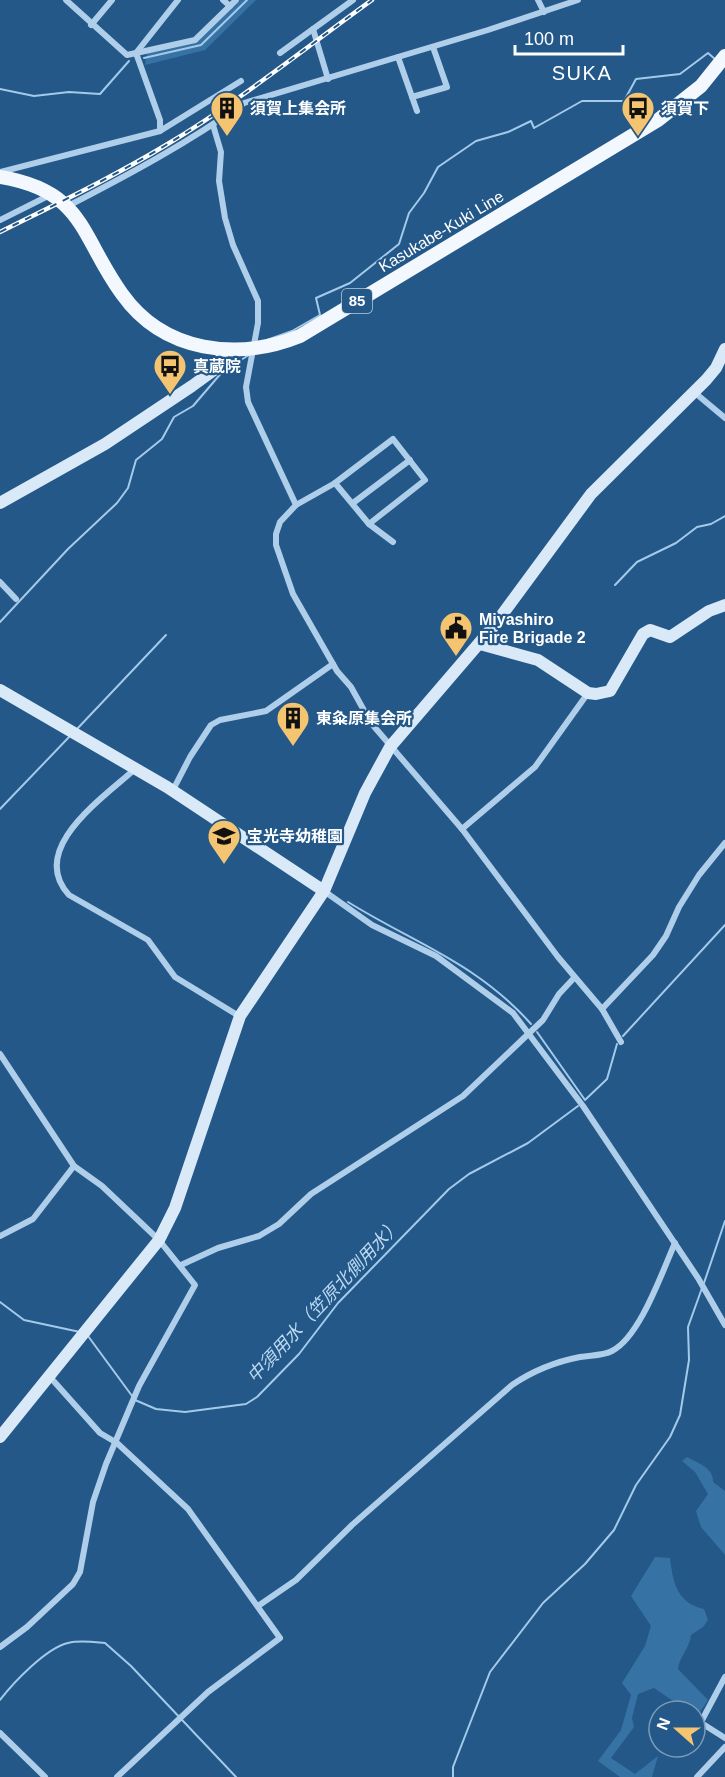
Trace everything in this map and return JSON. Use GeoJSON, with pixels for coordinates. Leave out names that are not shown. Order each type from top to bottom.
{"type":"FeatureCollection","features":[{"type":"Feature","properties":{"kind":"main road","name":"Kasukabe-Kuki Line"},"geometry":{"type":"LineString","coordinates":[[0,177],[35,185],[53,194],[68,206],[82,223],[122,295],[135,309],[168,333],[184,341],[223,351],[251,350],[278,345],[300,336],[658,120],[701,86],[725,56]]}},
{"type":"Feature","properties":{"kind":"street"},"geometry":{"type":"LineString","coordinates":[[66,0],[127,55],[195,40],[236,0]]}},
{"type":"Feature","properties":{"kind":"street"},"geometry":{"type":"LineString","coordinates":[[92,25],[112,0]]}},
{"type":"Feature","properties":{"kind":"street"},"geometry":{"type":"LineString","coordinates":[[136,53],[178,0]]}},
{"type":"Feature","properties":{"kind":"street"},"geometry":{"type":"LineString","coordinates":[[223,0],[230,6]]}},
{"type":"Feature","properties":{"kind":"street"},"geometry":{"type":"LineString","coordinates":[[280,53],[353,0]]}},
{"type":"Feature","properties":{"kind":"street"},"geometry":{"type":"LineString","coordinates":[[538,0],[544,12]]}},
{"type":"Feature","properties":{"kind":"street"},"geometry":{"type":"LineString","coordinates":[[68,206],[213,125],[244,104],[578,0]]}},
{"type":"Feature","properties":{"kind":"street"},"geometry":{"type":"LineString","coordinates":[[314,28],[328,79]]}},
{"type":"Feature","properties":{"kind":"street"},"geometry":{"type":"LineString","coordinates":[[412,97],[447,87],[433,47]]}},
{"type":"Feature","properties":{"kind":"street"},"geometry":{"type":"LineString","coordinates":[[136,53],[160,120],[160,131]]}},
{"type":"Feature","properties":{"kind":"street"},"geometry":{"type":"LineString","coordinates":[[398,57],[417,111]]}},
{"type":"Feature","properties":{"kind":"street"},"geometry":{"type":"LineString","coordinates":[[0,172],[160,131],[241,81]]}},
{"type":"Feature","properties":{"kind":"street"},"geometry":{"type":"LineString","coordinates":[[213,125],[221,152],[219,181],[225,218],[233,245],[258,301],[258,323],[251,350],[246,387],[248,402],[296,505]]}},
{"type":"Feature","properties":{"kind":"street"},"geometry":{"type":"LineString","coordinates":[[0,220],[53,194]]}},
{"type":"Feature","properties":{"kind":"street"},"geometry":{"type":"LineString","coordinates":[[0,1437],[159,1240],[175,1208],[240,1016],[324,891],[365,793],[390,747],[480,644],[591,494],[716,368],[725,349]]}},
{"type":"Feature","properties":{"kind":"street"},"geometry":{"type":"LineString","coordinates":[[0,503],[105,444],[192,386],[214,370],[220,362],[223,351]]}},
{"type":"Feature","properties":{"kind":"street"},"geometry":{"type":"LineString","coordinates":[[693,392],[725,418]]}},
{"type":"Feature","properties":{"kind":"street"},"geometry":{"type":"LineString","coordinates":[[369,524],[425,480],[393,439],[335,483],[296,505],[280,522],[276,534],[276,545],[293,594],[333,664],[390,747],[462,829],[574,978],[602,1010],[621,1042]]}},
{"type":"Feature","properties":{"kind":"street"},"geometry":{"type":"LineString","coordinates":[[353,503],[410,460]]}},
{"type":"Feature","properties":{"kind":"street"},"geometry":{"type":"LineString","coordinates":[[335,483],[369,524],[393,542]]}},
{"type":"Feature","properties":{"kind":"street"},"geometry":{"type":"LineString","coordinates":[[0,582],[16,599]]}},
{"type":"Feature","properties":{"kind":"street"},"geometry":{"type":"LineString","coordinates":[[480,644],[538,660],[588,693],[610,691],[644,634],[650,630],[670,637],[676,635],[709,611],[725,605]]}},
{"type":"Feature","properties":{"kind":"street"},"geometry":{"type":"LineString","coordinates":[[164,789],[190,757],[211,725],[220,720],[266,711],[333,664]]}},
{"type":"Feature","properties":{"kind":"street"},"geometry":{"type":"LineString","coordinates":[[0,690],[135,768],[324,891],[372,925],[436,956],[499,1001],[530,1032],[584,1106],[698,1278],[725,1325]]}},
{"type":"Feature","properties":{"kind":"street"},"geometry":{"type":"LineString","coordinates":[[462,829],[505,796],[535,767],[588,693]]}},
{"type":"Feature","properties":{"kind":"street"},"geometry":{"type":"LineString","coordinates":[[135,768],[69,831],[55,866],[61,887],[69,896],[148,940],[175,977],[240,1016]]}},
{"type":"Feature","properties":{"kind":"street"},"geometry":{"type":"LineString","coordinates":[[602,1010],[653,955],[699,875],[725,843]]}},
{"type":"Feature","properties":{"kind":"street"},"geometry":{"type":"LineString","coordinates":[[181,1265],[218,1248],[259,1236],[279,1224],[311,1194],[463,1096],[547,1015],[559,994],[574,978]]}},
{"type":"Feature","properties":{"kind":"street"},"geometry":{"type":"LineString","coordinates":[[0,1054],[74,1166],[102,1186],[159,1240],[195,1285],[139,1386],[93,1502],[80,1572],[72,1584],[27,1627],[0,1647]]}},
{"type":"Feature","properties":{"kind":"street"},"geometry":{"type":"LineString","coordinates":[[0,1236],[33,1219],[74,1166]]}},
{"type":"Feature","properties":{"kind":"street"},"geometry":{"type":"LineString","coordinates":[[258,1606],[296,1580],[352,1525],[512,1385],[535,1370],[557,1362],[611,1352],[619,1347],[635,1328],[675,1243]]}},
{"type":"Feature","properties":{"kind":"street"},"geometry":{"type":"LineString","coordinates":[[50,1377],[100,1432],[117,1443],[188,1509],[280,1638],[208,1692],[117,1777]]}},
{"type":"Feature","properties":{"kind":"street"},"geometry":{"type":"LineString","coordinates":[[707,1706],[725,1677]]}},
{"type":"Feature","properties":{"kind":"street"},"geometry":{"type":"LineString","coordinates":[[707,1727],[725,1738]]}},
{"type":"Feature","properties":{"kind":"street"},"geometry":{"type":"LineString","coordinates":[[0,1733],[45,1777]]}},
{"type":"Feature","properties":{"kind":"street"},"geometry":{"type":"LineString","coordinates":[[697,1777],[725,1747]]}},
{"type":"Feature","properties":{"kind":"shaded area"},"geometry":{"type":"Polygon","coordinates":[[[240,0],[256,0],[205,50],[145,65],[147,53],[196,42],[240,0]]]}},
{"type":"Feature","properties":{"kind":"shaded area"},"geometry":{"type":"Polygon","coordinates":[[[687,1457],[708,1470],[713,1477],[713,1482],[725,1491],[725,1555],[701,1527],[696,1511],[708,1494],[695,1472],[682,1461],[687,1457]]]}},
{"type":"Feature","properties":{"kind":"shaded area"},"geometry":{"type":"Polygon","coordinates":[[[655,1557],[670,1558],[678,1591],[688,1602],[704,1609],[708,1620],[703,1627],[691,1635],[678,1669],[708,1700],[707,1702],[707,1699],[670,1699],[654,1688],[638,1694],[632,1718],[634,1727],[611,1758],[635,1774],[657,1759],[652,1777],[620,1777],[598,1761],[621,1730],[631,1695],[622,1683],[645,1646],[651,1626],[631,1596],[655,1557]]]}},
{"type":"Feature","properties":{"kind":"waterway"},"geometry":{"type":"LineString","coordinates":[[144,58],[201,45],[247,0]]}},
{"type":"Feature","properties":{"kind":"waterway"},"geometry":{"type":"LineString","coordinates":[[267,340],[292,331],[320,315],[316,298],[350,283],[399,244],[409,213],[424,193],[438,167],[476,141],[508,132],[531,121],[534,128],[582,101],[624,101],[636,79],[680,74],[708,53],[716,60]]}},
{"type":"Feature","properties":{"kind":"waterway"},"geometry":{"type":"LineString","coordinates":[[0,89],[34,96],[69,92],[100,94],[129,61]]}},
{"type":"Feature","properties":{"kind":"waterway"},"geometry":{"type":"LineString","coordinates":[[0,622],[68,549],[117,503],[128,488],[136,460],[162,439],[174,417],[193,406],[223,371],[249,355]]}},
{"type":"Feature","properties":{"kind":"waterway"},"geometry":{"type":"LineString","coordinates":[[615,585],[637,562],[676,543],[697,527],[711,524],[725,516]]}},
{"type":"Feature","properties":{"kind":"waterway"},"geometry":{"type":"LineString","coordinates":[[77,729],[166,635]]}},
{"type":"Feature","properties":{"kind":"waterway"},"geometry":{"type":"LineString","coordinates":[[0,809],[71,735]]}},
{"type":"Feature","properties":{"kind":"waterway"},"geometry":{"type":"LineString","coordinates":[[348,902],[467,969],[510,1003],[531,1024]]}},
{"type":"Feature","properties":{"kind":"waterway","name":"中須用水（笠原北側用水）"},"geometry":{"type":"LineString","coordinates":[[623,1036],[725,925]]}},
{"type":"Feature","properties":{"kind":"waterway"},"geometry":{"type":"LineString","coordinates":[[537,1032],[585,1100],[607,1079],[617,1044]]}},
{"type":"Feature","properties":{"kind":"waterway","name":"中須用水（笠原北側用水）"},"geometry":{"type":"LineString","coordinates":[[88,1336],[135,1400],[156,1409],[185,1412],[246,1404],[257,1397],[299,1354],[338,1303],[449,1189],[469,1174],[528,1143],[578,1106]]}},
{"type":"Feature","properties":{"kind":"waterway"},"geometry":{"type":"LineString","coordinates":[[704,1283],[725,1221]]}},
{"type":"Feature","properties":{"kind":"waterway"},"geometry":{"type":"LineString","coordinates":[[453,1777],[453,1767],[490,1672],[543,1603],[585,1564],[614,1530],[636,1485],[670,1437],[680,1415],[689,1360],[688,1327],[702,1288]]}},
{"type":"Feature","properties":{"kind":"waterway","name":"中須用水（笠原北側用水）"},"geometry":{"type":"LineString","coordinates":[[0,1302],[24,1320],[80,1332]]}},
{"type":"Feature","properties":{"kind":"waterway"},"geometry":{"type":"LineString","coordinates":[[0,1700],[31,1667],[59,1646],[77,1642],[105,1643],[131,1666],[236,1777]]}},
{"type":"Feature","properties":{"kind":"railway"},"geometry":{"type":"LineString","coordinates":[[0,232],[126,168],[166,145],[245,93],[372,0]]}},
{"type":"Feature","properties":{"kind":"place","name":"須賀上集会所"},"geometry":{"type":"Point","coordinates":[227,137]}},
{"type":"Feature","properties":{"kind":"place","name":"須賀下"},"geometry":{"type":"Point","coordinates":[638,137]}},
{"type":"Feature","properties":{"kind":"place","name":"真蔵院"},"geometry":{"type":"Point","coordinates":[170,395]}},
{"type":"Feature","properties":{"kind":"place","name":"Miyashiro Fire Brigade 2"},"geometry":{"type":"Point","coordinates":[456,657]}},
{"type":"Feature","properties":{"kind":"place","name":"東粂原集会所"},"geometry":{"type":"Point","coordinates":[293,747]}},
{"type":"Feature","properties":{"kind":"place","name":"宝光寺幼稚園"},"geometry":{"type":"Point","coordinates":[224,865]}},
{"type":"Feature","properties":{"kind":"district","name":"SUKA"},"geometry":{"type":"Point","coordinates":[582,73]}}]}
